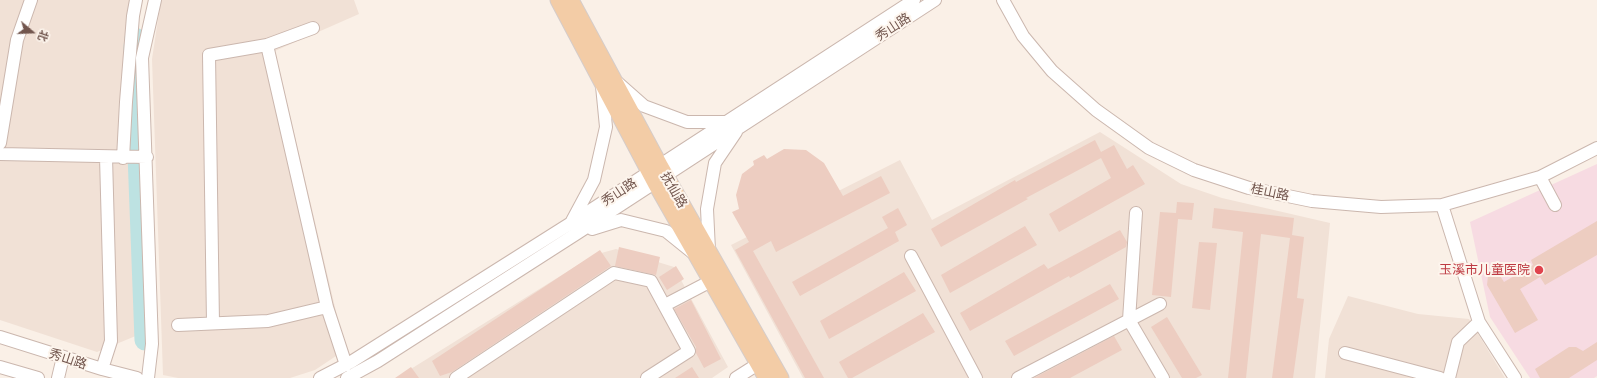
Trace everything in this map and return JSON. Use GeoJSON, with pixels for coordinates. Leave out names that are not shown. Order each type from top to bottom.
{"type":"FeatureCollection","features":[{"type":"Feature","properties":{"kind":"main road","name":"抚仙路"},"geometry":{"type":"LineString","coordinates":[[558,0],[608,81],[702,253],[780,378]]}},
{"type":"Feature","properties":{"kind":"main road","name":"抚仙路"},"geometry":{"type":"LineString","coordinates":[[571,0],[608,81]]}},
{"type":"Feature","properties":{"kind":"main road","name":"抚仙路"},"geometry":{"type":"LineString","coordinates":[[702,253],[711,281],[766,378]]}},
{"type":"Feature","properties":{"kind":"street"},"geometry":{"type":"LineString","coordinates":[[0,143],[17,40],[31,0]]}},
{"type":"Feature","properties":{"kind":"street"},"geometry":{"type":"LineString","coordinates":[[136,0],[132,24],[126,102],[137,157],[152,344],[148,378]]}},
{"type":"Feature","properties":{"kind":"street"},"geometry":{"type":"LineString","coordinates":[[137,157],[142,58],[155,0]]}},
{"type":"Feature","properties":{"kind":"street","name":"秀山路"},"geometry":{"type":"LineString","coordinates":[[347,378],[378,361],[579,232],[726,122],[914,0]]}},
{"type":"Feature","properties":{"kind":"street","name":"秀山路"},"geometry":{"type":"LineString","coordinates":[[320,378],[346,365],[571,223],[740,128],[935,0]]}},
{"type":"Feature","properties":{"kind":"street","name":"桂山路"},"geometry":{"type":"LineString","coordinates":[[1003,0],[1023,36],[1052,71],[1090,105],[1149,148],[1194,170],[1249,188],[1312,201],[1381,207],[1442,205],[1540,177],[1597,148]]}},
{"type":"Feature","properties":{"kind":"street"},"geometry":{"type":"LineString","coordinates":[[213,323],[209,55],[267,45],[313,28]]}},
{"type":"Feature","properties":{"kind":"street"},"geometry":{"type":"LineString","coordinates":[[267,45],[327,307],[346,365]]}},
{"type":"Feature","properties":{"kind":"street"},"geometry":{"type":"LineString","coordinates":[[608,81],[644,106],[687,122],[726,122]]}},
{"type":"Feature","properties":{"kind":"street"},"geometry":{"type":"LineString","coordinates":[[571,223],[594,180],[606,127],[608,81]]}},
{"type":"Feature","properties":{"kind":"street"},"geometry":{"type":"LineString","coordinates":[[579,232],[621,220],[666,231],[702,253],[707,209],[715,163],[740,128]]}},
{"type":"Feature","properties":{"kind":"street"},"geometry":{"type":"LineString","coordinates":[[0,154],[137,157]]}},
{"type":"Feature","properties":{"kind":"street"},"geometry":{"type":"LineString","coordinates":[[102,369],[111,341],[106,157]]}},
{"type":"Feature","properties":{"kind":"street"},"geometry":{"type":"LineString","coordinates":[[1540,177],[1555,205]]}},
{"type":"Feature","properties":{"kind":"street"},"geometry":{"type":"LineString","coordinates":[[1442,205],[1478,322],[1515,378]]}},
{"type":"Feature","properties":{"kind":"street"},"geometry":{"type":"LineString","coordinates":[[1136,213],[1130,320],[1163,378]]}},
{"type":"Feature","properties":{"kind":"street"},"geometry":{"type":"LineString","coordinates":[[911,256],[976,378]]}},
{"type":"Feature","properties":{"kind":"street"},"geometry":{"type":"LineString","coordinates":[[456,378],[614,273],[651,281],[689,351],[648,378]]}},
{"type":"Feature","properties":{"kind":"street"},"geometry":{"type":"LineString","coordinates":[[665,305],[711,281]]}},
{"type":"Feature","properties":{"kind":"street"},"geometry":{"type":"LineString","coordinates":[[1018,378],[1160,304]]}},
{"type":"Feature","properties":{"kind":"street"},"geometry":{"type":"LineString","coordinates":[[178,325],[268,321],[327,307]]}},
{"type":"Feature","properties":{"kind":"street"},"geometry":{"type":"LineString","coordinates":[[1449,378],[1458,342],[1478,322]]}},
{"type":"Feature","properties":{"kind":"street","name":"秀山路"},"geometry":{"type":"LineString","coordinates":[[0,337],[102,369],[137,378]]}},
{"type":"Feature","properties":{"kind":"street"},"geometry":{"type":"LineString","coordinates":[[1345,353],[1440,378]]}},
{"type":"Feature","properties":{"kind":"street"},"geometry":{"type":"LineString","coordinates":[[58,378],[63,357]]}},
{"type":"Feature","properties":{"kind":"street"},"geometry":{"type":"LineString","coordinates":[[736,378],[758,364]]}},
{"type":"Feature","properties":{"kind":"street"},"geometry":{"type":"LineString","coordinates":[[0,367],[38,378]]}},
{"type":"Feature","properties":{"kind":"shaded area"},"geometry":{"type":"Polygon","coordinates":[[[0,0],[140,0],[131,74],[138,335],[97,352],[0,320],[0,0]]]}},
{"type":"Feature","properties":{"kind":"shaded area"},"geometry":{"type":"Polygon","coordinates":[[[161,0],[354,0],[359,14],[275,51],[345,350],[315,370],[290,378],[178,378],[163,375],[152,59],[161,0]]]}},
{"type":"Feature","properties":{"kind":"shaded area"},"geometry":{"type":"Polygon","coordinates":[[[1100,132],[1181,184],[1222,198],[1330,223],[1315,378],[803,378],[731,245],[900,160],[932,220],[1100,132]]]}},
{"type":"Feature","properties":{"kind":"shaded area","name":"玉溪市儿童医院"},"geometry":{"type":"Polygon","coordinates":[[[1597,164],[1597,376],[1594,378],[1530,378],[1490,317],[1470,222],[1597,164]]]}},
{"type":"Feature","properties":{"kind":"shaded area"},"geometry":{"type":"Polygon","coordinates":[[[616,249],[674,267],[728,367],[712,378],[409,378],[406,372],[594,255],[616,249]]]}},
{"type":"Feature","properties":{"kind":"shaded area"},"geometry":{"type":"Polygon","coordinates":[[[1348,296],[1418,314],[1469,319],[1505,378],[1325,378],[1329,339],[1348,296]]]}},
{"type":"Feature","properties":{"kind":"building"},"geometry":{"type":"Polygon","coordinates":[[[1095,140],[1101,152],[1114,145],[1127,169],[1133,165],[1145,184],[1059,232],[1049,214],[1111,178],[1101,158],[1026,198],[1028,199],[941,247],[931,229],[1015,180],[1016,182],[1095,140]]]}},
{"type":"Feature","properties":{"kind":"building"},"geometry":{"type":"Polygon","coordinates":[[[784,149],[806,150],[824,163],[843,196],[881,176],[890,193],[776,252],[771,241],[753,251],[824,378],[805,378],[735,250],[749,242],[732,212],[739,209],[736,195],[742,174],[754,165],[753,161],[764,155],[767,159],[784,149]]]}},
{"type":"Feature","properties":{"kind":"building"},"geometry":{"type":"Polygon","coordinates":[[[1177,202],[1194,203],[1192,220],[1178,219],[1171,297],[1152,295],[1160,212],[1176,213],[1177,202]]]}},
{"type":"Feature","properties":{"kind":"building"},"geometry":{"type":"Polygon","coordinates":[[[898,208],[907,225],[895,232],[899,241],[800,296],[792,282],[888,228],[882,217],[898,208]]]}},
{"type":"Feature","properties":{"kind":"building"},"geometry":{"type":"Polygon","coordinates":[[[1214,208],[1294,218],[1292,235],[1304,237],[1297,298],[1304,299],[1293,378],[1272,378],[1290,238],[1261,234],[1246,378],[1228,378],[1243,232],[1212,228],[1214,208]]]}},
{"type":"Feature","properties":{"kind":"building"},"geometry":{"type":"Polygon","coordinates":[[[1597,221],[1597,255],[1545,285],[1540,277],[1520,289],[1538,320],[1515,333],[1487,285],[1488,276],[1497,271],[1504,282],[1533,265],[1531,260],[1597,221]]]}},
{"type":"Feature","properties":{"kind":"building"},"geometry":{"type":"Polygon","coordinates":[[[1025,226],[1037,245],[950,293],[941,275],[1025,226]]]}},
{"type":"Feature","properties":{"kind":"building"},"geometry":{"type":"Polygon","coordinates":[[[1120,230],[1127,242],[1126,247],[1070,278],[1069,276],[970,331],[960,313],[1044,264],[1048,269],[1120,230]]]}},
{"type":"Feature","properties":{"kind":"building"},"geometry":{"type":"Polygon","coordinates":[[[1199,242],[1217,243],[1210,310],[1192,308],[1199,242]]]}},
{"type":"Feature","properties":{"kind":"building"},"geometry":{"type":"Polygon","coordinates":[[[619,247],[660,257],[656,275],[615,266],[619,247]]]}},
{"type":"Feature","properties":{"kind":"building"},"geometry":{"type":"Polygon","coordinates":[[[600,250],[611,266],[452,372],[440,376],[432,361],[600,250]]]}},
{"type":"Feature","properties":{"kind":"building"},"geometry":{"type":"Polygon","coordinates":[[[676,266],[684,279],[667,290],[659,277],[676,266]]]}},
{"type":"Feature","properties":{"kind":"building"},"geometry":{"type":"Polygon","coordinates":[[[904,272],[916,291],[829,339],[820,321],[904,272]]]}},
{"type":"Feature","properties":{"kind":"building"},"geometry":{"type":"Polygon","coordinates":[[[1110,284],[1119,299],[1014,356],[1005,341],[1110,284]]]}},
{"type":"Feature","properties":{"kind":"building"},"geometry":{"type":"Polygon","coordinates":[[[691,300],[721,359],[704,368],[696,353],[696,347],[674,309],[691,300]]]}},
{"type":"Feature","properties":{"kind":"building"},"geometry":{"type":"Polygon","coordinates":[[[923,313],[935,332],[852,378],[848,378],[839,362],[923,313]]]}},
{"type":"Feature","properties":{"kind":"building"},"geometry":{"type":"Polygon","coordinates":[[[1167,317],[1202,375],[1196,378],[1182,378],[1151,327],[1167,317]]]}},
{"type":"Feature","properties":{"kind":"building"},"geometry":{"type":"Polygon","coordinates":[[[1114,336],[1122,350],[1070,378],[1034,378],[1114,336]]]}},
{"type":"Feature","properties":{"kind":"building"},"geometry":{"type":"Polygon","coordinates":[[[1597,342],[1597,360],[1569,378],[1540,378],[1535,369],[1569,347],[1576,347],[1583,351],[1597,342]]]}},
{"type":"Feature","properties":{"kind":"building"},"geometry":{"type":"Polygon","coordinates":[[[411,367],[419,378],[395,378],[411,367]]]}},
{"type":"Feature","properties":{"kind":"building"},"geometry":{"type":"Polygon","coordinates":[[[692,367],[699,378],[675,378],[692,367]]]}},
{"type":"Feature","properties":{"kind":"waterway"},"geometry":{"type":"LineString","coordinates":[[135,38],[134,48],[145,340]]}},
{"type":"Feature","properties":{"kind":"place","name":"玉溪市儿童医院"},"geometry":{"type":"Point","coordinates":[1539,270]}}]}
